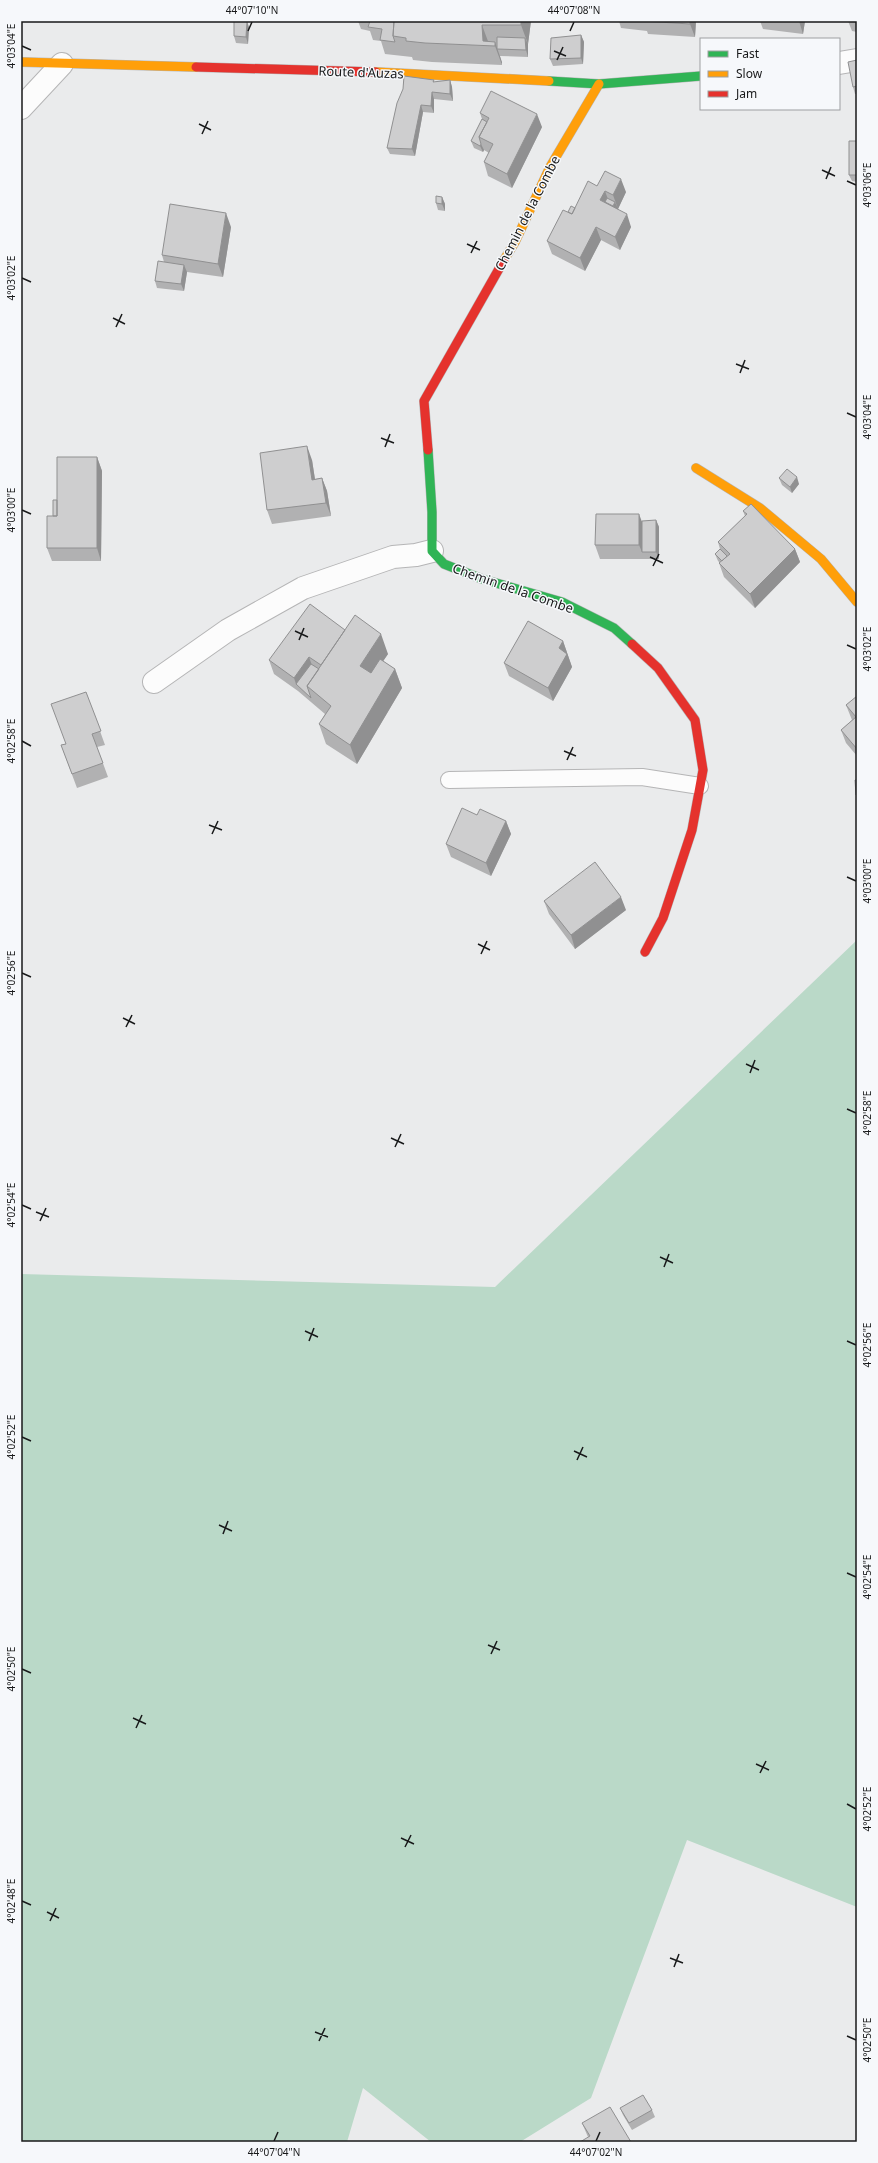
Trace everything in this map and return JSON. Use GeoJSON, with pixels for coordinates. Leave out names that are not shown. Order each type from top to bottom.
{"type":"FeatureCollection","features":[{"type":"Feature","properties":{"kind":"street"},"geometry":{"type":"LineString","coordinates":[[840,63],[857,60]]}},
{"type":"Feature","properties":{"kind":"street","name":"Route d'Auzas"},"geometry":{"type":"LineString","coordinates":[[21,62],[347,71],[599,84],[700,76]]}},
{"type":"Feature","properties":{"kind":"street"},"geometry":{"type":"LineString","coordinates":[[21,108],[62,64]]}},
{"type":"Feature","properties":{"kind":"street","name":"Chemin de la Combe"},"geometry":{"type":"LineString","coordinates":[[599,84],[550,167],[515,242],[424,401],[432,512],[432,551],[444,564],[482,579],[562,602],[614,628],[658,668],[695,720],[703,770],[692,830],[663,918],[646,952]]}},
{"type":"Feature","properties":{"kind":"street"},"geometry":{"type":"LineString","coordinates":[[696,468],[760,508],[821,559],[857,602]]}},
{"type":"Feature","properties":{"kind":"street"},"geometry":{"type":"LineString","coordinates":[[154,682],[228,630],[303,588],[393,557],[416,555],[432,551]]}},
{"type":"Feature","properties":{"kind":"lane"},"geometry":{"type":"LineString","coordinates":[[449,780],[642,777],[700,786]]}},
{"type":"Feature","properties":{"kind":"green space"},"geometry":{"type":"Polygon","coordinates":[[[857,940],[857,1907],[687,1840],[591,2098],[520,2142],[431,2142],[363,2088],[347,2142],[21,2142],[21,1274],[495,1287],[857,940]]]}},
{"type":"Feature","properties":{"kind":"building"},"geometry":{"type":"Polygon","coordinates":[[[234,21],[247,21],[246,37],[234,36],[234,21]]]}},
{"type":"Feature","properties":{"kind":"building"},"geometry":{"type":"Polygon","coordinates":[[[370,21],[394,21],[393,36],[395,42],[380,40],[382,29],[368,27],[370,21]]]}},
{"type":"Feature","properties":{"kind":"building"},"geometry":{"type":"Polygon","coordinates":[[[394,21],[521,21],[521,25],[482,25],[483,41],[495,42],[495,46],[406,41],[406,38],[393,36],[394,21]]]}},
{"type":"Feature","properties":{"kind":"building"},"geometry":{"type":"Polygon","coordinates":[[[643,21],[690,21],[690,24],[643,21]]]}},
{"type":"Feature","properties":{"kind":"building"},"geometry":{"type":"Polygon","coordinates":[[[581,35],[581,58],[550,59],[551,38],[581,35]]]}},
{"type":"Feature","properties":{"kind":"building"},"geometry":{"type":"Polygon","coordinates":[[[497,37],[525,38],[526,50],[497,49],[497,37]]]}},
{"type":"Feature","properties":{"kind":"building"},"geometry":{"type":"Polygon","coordinates":[[[857,60],[857,86],[853,87],[848,62],[857,60]]]}},
{"type":"Feature","properties":{"kind":"building"},"geometry":{"type":"Polygon","coordinates":[[[404,76],[434,80],[433,82],[450,80],[450,94],[432,92],[431,106],[421,105],[412,149],[387,148],[397,103],[403,89],[404,76]]]}},
{"type":"Feature","properties":{"kind":"building"},"geometry":{"type":"Polygon","coordinates":[[[491,91],[537,114],[507,174],[484,162],[493,144],[479,137],[489,118],[480,113],[491,91]]]}},
{"type":"Feature","properties":{"kind":"building"},"geometry":{"type":"Polygon","coordinates":[[[482,119],[487,122],[479,137],[481,144],[480,146],[471,141],[482,119]]]}},
{"type":"Feature","properties":{"kind":"building"},"geometry":{"type":"Polygon","coordinates":[[[849,141],[857,141],[857,175],[849,175],[849,141]]]}},
{"type":"Feature","properties":{"kind":"building"},"geometry":{"type":"Polygon","coordinates":[[[605,171],[621,179],[613,195],[605,191],[600,200],[627,214],[615,237],[596,227],[580,258],[547,241],[563,210],[572,214],[588,181],[597,186],[605,171]]]}},
{"type":"Feature","properties":{"kind":"building"},"geometry":{"type":"Polygon","coordinates":[[[436,196],[442,197],[442,204],[436,203],[436,196]]]}},
{"type":"Feature","properties":{"kind":"building"},"geometry":{"type":"Polygon","coordinates":[[[607,198],[615,202],[613,206],[605,202],[607,198]]]}},
{"type":"Feature","properties":{"kind":"building"},"geometry":{"type":"Polygon","coordinates":[[[170,204],[226,213],[218,264],[162,255],[170,204]]]}},
{"type":"Feature","properties":{"kind":"building"},"geometry":{"type":"Polygon","coordinates":[[[571,206],[575,208],[572,214],[568,212],[571,206]]]}},
{"type":"Feature","properties":{"kind":"building"},"geometry":{"type":"Polygon","coordinates":[[[158,261],[184,265],[181,284],[155,281],[158,261]]]}},
{"type":"Feature","properties":{"kind":"building"},"geometry":{"type":"Polygon","coordinates":[[[307,446],[312,480],[322,478],[326,503],[267,510],[260,453],[307,446]]]}},
{"type":"Feature","properties":{"kind":"building"},"geometry":{"type":"Polygon","coordinates":[[[57,457],[97,457],[97,548],[47,548],[47,516],[57,516],[57,457]]]}},
{"type":"Feature","properties":{"kind":"building"},"geometry":{"type":"Polygon","coordinates":[[[787,469],[797,477],[790,487],[779,478],[787,469]]]}},
{"type":"Feature","properties":{"kind":"building"},"geometry":{"type":"Polygon","coordinates":[[[53,500],[57,500],[57,516],[53,516],[53,500]]]}},
{"type":"Feature","properties":{"kind":"building"},"geometry":{"type":"Polygon","coordinates":[[[751,504],[795,549],[750,594],[719,563],[730,554],[718,542],[747,514],[743,511],[751,504]]]}},
{"type":"Feature","properties":{"kind":"building"},"geometry":{"type":"Polygon","coordinates":[[[596,514],[639,514],[639,545],[595,545],[596,514]]]}},
{"type":"Feature","properties":{"kind":"building"},"geometry":{"type":"Polygon","coordinates":[[[656,520],[656,552],[642,552],[642,521],[656,520]]]}},
{"type":"Feature","properties":{"kind":"building"},"geometry":{"type":"Polygon","coordinates":[[[720,549],[727,556],[722,561],[715,554],[720,549]]]}},
{"type":"Feature","properties":{"kind":"building"},"geometry":{"type":"Polygon","coordinates":[[[310,604],[345,630],[321,665],[309,657],[294,678],[269,660],[310,604]]]}},
{"type":"Feature","properties":{"kind":"building"},"geometry":{"type":"Polygon","coordinates":[[[355,615],[381,634],[360,666],[371,673],[380,659],[395,669],[350,745],[319,724],[331,706],[307,686],[355,615]]]}},
{"type":"Feature","properties":{"kind":"building"},"geometry":{"type":"Polygon","coordinates":[[[528,621],[563,641],[559,648],[567,654],[548,688],[504,663],[528,621]]]}},
{"type":"Feature","properties":{"kind":"building"},"geometry":{"type":"Polygon","coordinates":[[[311,664],[319,669],[307,686],[311,698],[296,684],[311,664]]]}},
{"type":"Feature","properties":{"kind":"building"},"geometry":{"type":"Polygon","coordinates":[[[86,692],[101,731],[92,734],[103,763],[72,774],[61,745],[66,744],[51,704],[86,692]]]}},
{"type":"Feature","properties":{"kind":"building"},"geometry":{"type":"Polygon","coordinates":[[[857,696],[857,749],[841,730],[856,717],[846,705],[857,696]]]}},
{"type":"Feature","properties":{"kind":"building"},"geometry":{"type":"Polygon","coordinates":[[[855,780],[857,780],[856,795],[855,780]]]}},
{"type":"Feature","properties":{"kind":"building"},"geometry":{"type":"Polygon","coordinates":[[[462,808],[477,815],[480,809],[506,821],[486,863],[446,844],[462,808]]]}},
{"type":"Feature","properties":{"kind":"building"},"geometry":{"type":"Polygon","coordinates":[[[595,862],[621,897],[571,935],[544,901],[595,862]]]}},
{"type":"Feature","properties":{"kind":"building"},"geometry":{"type":"Polygon","coordinates":[[[643,2095],[652,2110],[629,2123],[620,2108],[643,2095]]]}},
{"type":"Feature","properties":{"kind":"building"},"geometry":{"type":"Polygon","coordinates":[[[610,2107],[631,2142],[580,2142],[590,2136],[582,2123],[610,2107]]]}},
{"type":"Feature","properties":{"kind":"traffic: fast"},"geometry":{"type":"LineString","coordinates":[[549,81],[599,84],[700,76]]}},
{"type":"Feature","properties":{"kind":"traffic: fast"},"geometry":{"type":"LineString","coordinates":[[428,450],[432,512],[432,551],[444,564],[482,579],[562,602],[614,628],[632,644]]}},
{"type":"Feature","properties":{"kind":"traffic: slow"},"geometry":{"type":"LineString","coordinates":[[21,62],[196,67]]}},
{"type":"Feature","properties":{"kind":"traffic: slow"},"geometry":{"type":"LineString","coordinates":[[376,72],[549,81]]}},
{"type":"Feature","properties":{"kind":"traffic: slow"},"geometry":{"type":"LineString","coordinates":[[504,260],[515,242],[550,167],[599,84]]}},
{"type":"Feature","properties":{"kind":"traffic: slow"},"geometry":{"type":"LineString","coordinates":[[696,468],[760,508],[821,559],[857,602]]}},
{"type":"Feature","properties":{"kind":"traffic: jam"},"geometry":{"type":"LineString","coordinates":[[196,67],[376,72]]}},
{"type":"Feature","properties":{"kind":"traffic: jam"},"geometry":{"type":"LineString","coordinates":[[428,450],[424,401],[504,260]]}},
{"type":"Feature","properties":{"kind":"traffic: jam"},"geometry":{"type":"LineString","coordinates":[[632,644],[658,668],[695,720],[703,770],[692,830],[663,918],[645,952]]}}]}
